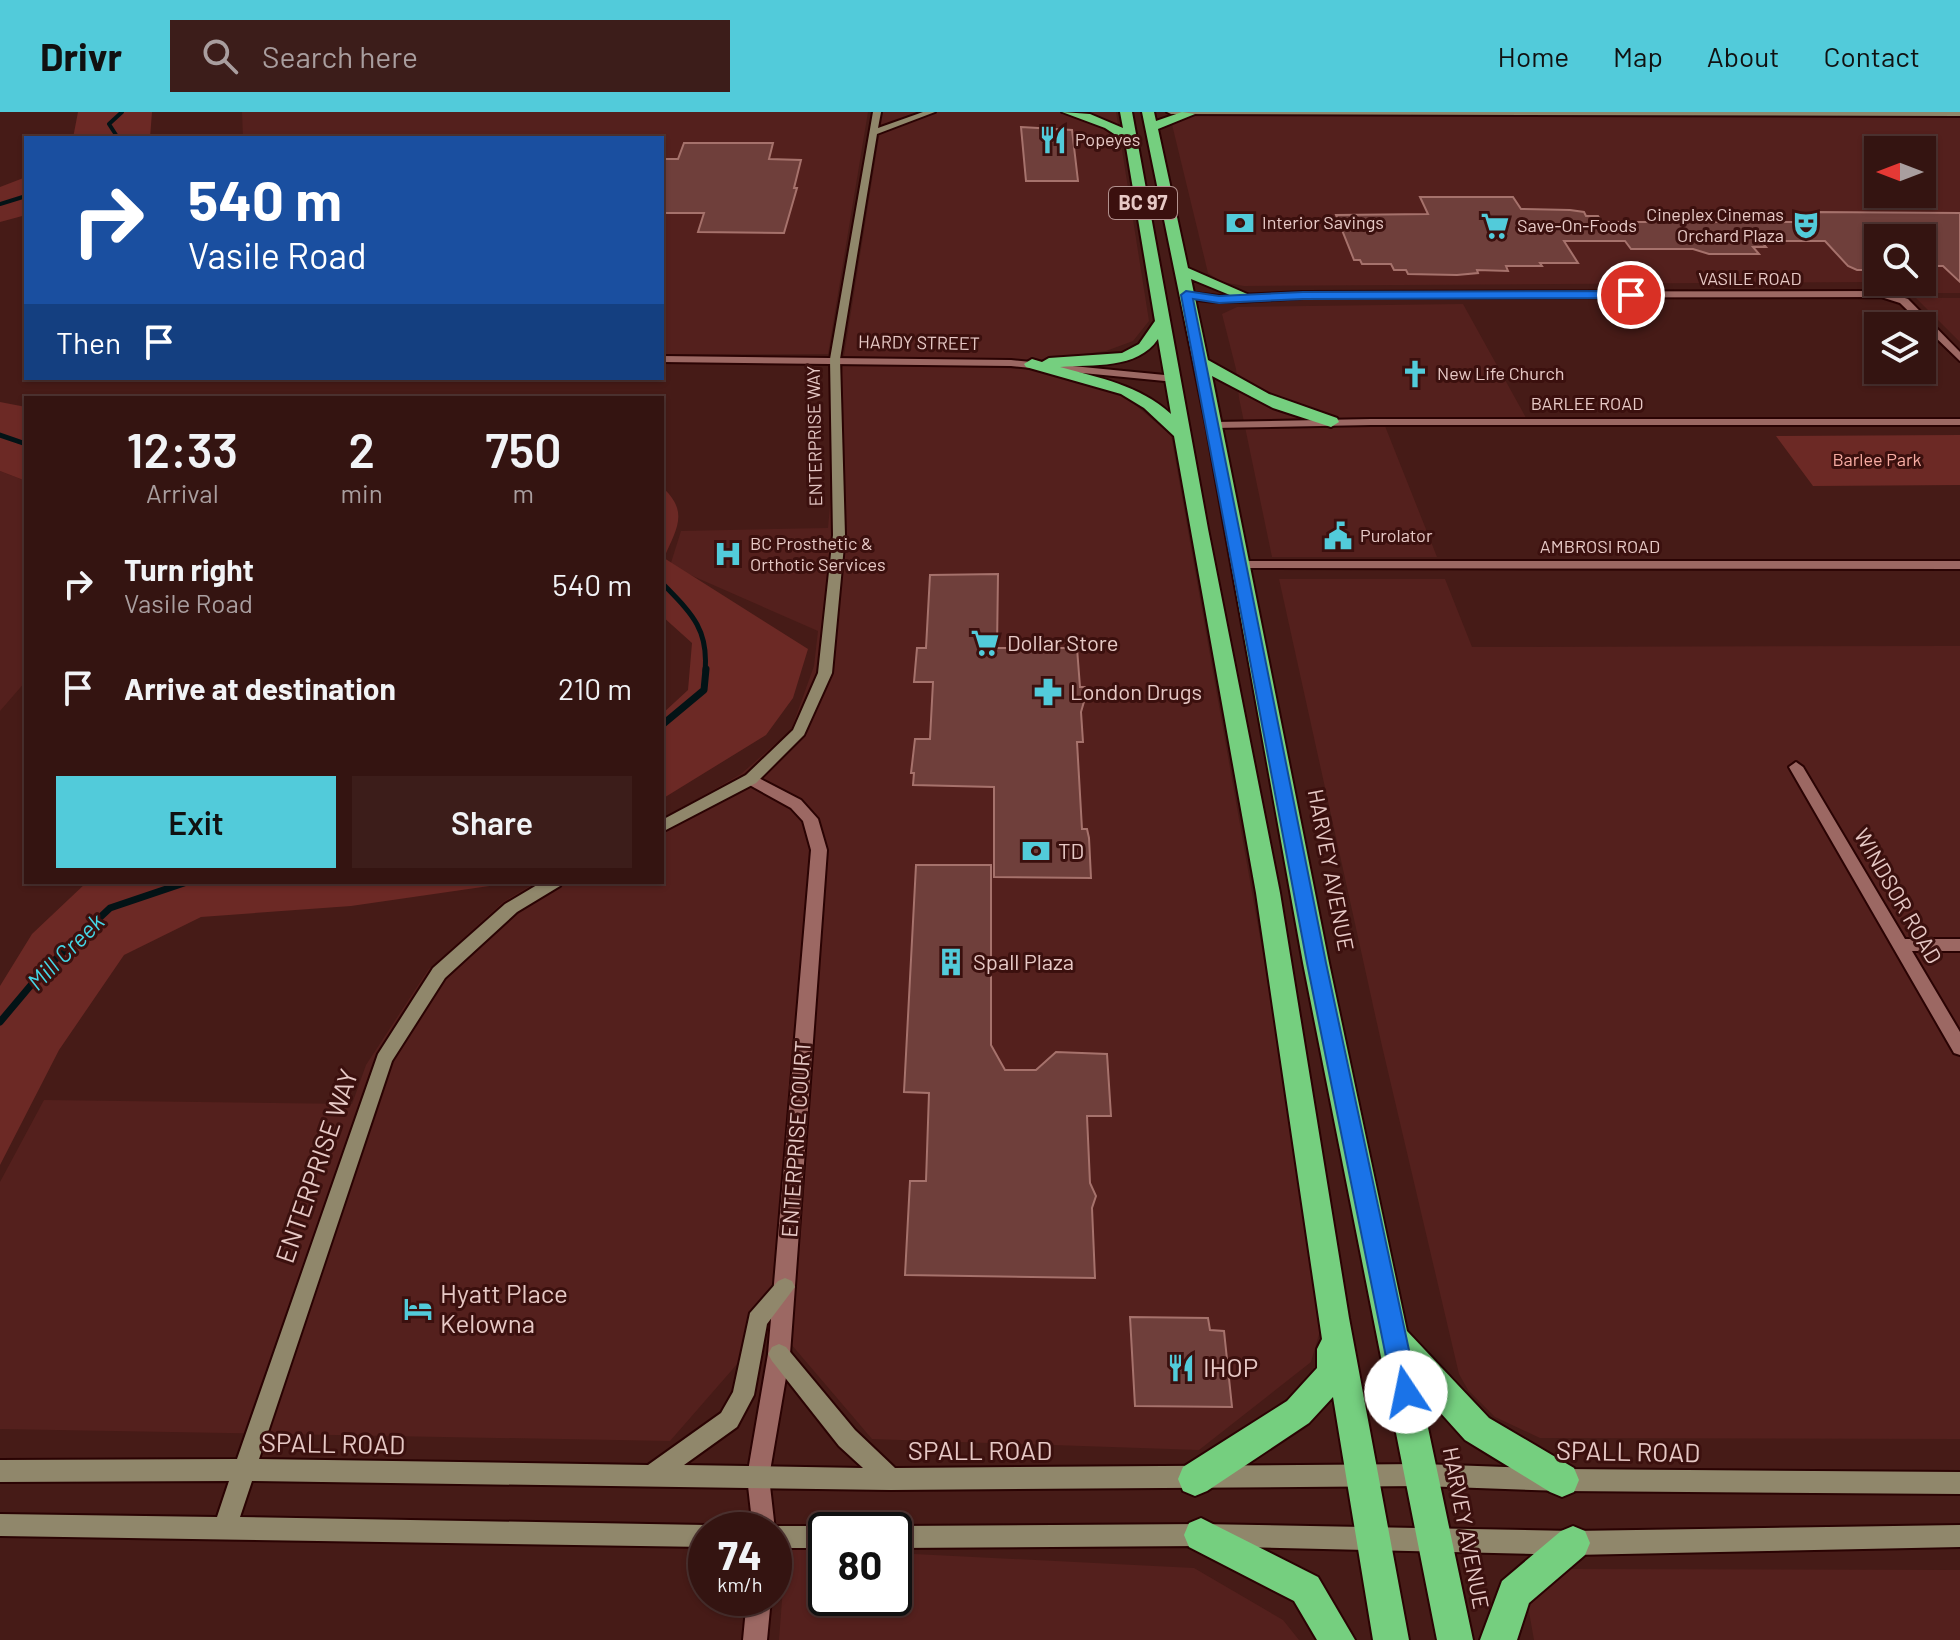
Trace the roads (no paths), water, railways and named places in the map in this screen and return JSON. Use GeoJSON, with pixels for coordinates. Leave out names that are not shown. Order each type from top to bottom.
{"type":"FeatureCollection","features":[{"type":"Feature","properties":{"kind":"highway"},"geometry":{"type":"LineString","coordinates":[[1068,112],[1099,119],[1131,140]]}},
{"type":"Feature","properties":{"kind":"highway","name":"BC 97"},"geometry":{"type":"LineString","coordinates":[[1126,112],[1199,529],[1268,893],[1334,1318],[1391,1640]]}},
{"type":"Feature","properties":{"kind":"highway","name":"HARVEY AVENUE"},"geometry":{"type":"LineString","coordinates":[[1148,112],[1212,417],[1316,963],[1455,1640]]}},
{"type":"Feature","properties":{"kind":"highway"},"geometry":{"type":"LineString","coordinates":[[1151,128],[1171,118],[1189,114]]}},
{"type":"Feature","properties":{"kind":"highway"},"geometry":{"type":"LineString","coordinates":[[1154,267],[1169,285],[1186,295]]}},
{"type":"Feature","properties":{"kind":"highway"},"geometry":{"type":"LineString","coordinates":[[1181,270],[1247,297]]}},
{"type":"Feature","properties":{"kind":"highway"},"geometry":{"type":"LineString","coordinates":[[1032,364],[1125,357],[1145,347],[1163,321]]}},
{"type":"Feature","properties":{"kind":"highway"},"geometry":{"type":"LineString","coordinates":[[1201,362],[1254,396],[1331,422]]}},
{"type":"Feature","properties":{"kind":"highway"},"geometry":{"type":"LineString","coordinates":[[1032,364],[1127,391],[1150,404],[1182,434]]}},
{"type":"Feature","properties":{"kind":"highway"},"geometry":{"type":"LineString","coordinates":[[1175,379],[1194,389],[1212,417]]}},
{"type":"Feature","properties":{"kind":"highway"},"geometry":{"type":"LineString","coordinates":[[1199,529],[1219,554],[1240,565]]}},
{"type":"Feature","properties":{"kind":"highway"},"geometry":{"type":"LineString","coordinates":[[1195,1479],[1298,1412],[1333,1374],[1334,1318]]}},
{"type":"Feature","properties":{"kind":"highway"},"geometry":{"type":"LineString","coordinates":[[1395,1340],[1477,1429],[1562,1480]]}},
{"type":"Feature","properties":{"kind":"highway"},"geometry":{"type":"LineString","coordinates":[[1201,1535],[1306,1589],[1337,1640]]}},
{"type":"Feature","properties":{"kind":"highway"},"geometry":{"type":"LineString","coordinates":[[1498,1640],[1506,1625],[1514,1593],[1573,1543]]}},
{"type":"Feature","properties":{"kind":"main road","name":"ENTERPRISE WAY"},"geometry":{"type":"LineString","coordinates":[[664,826],[751,779],[799,732],[825,673],[839,535],[835,359],[877,112]]}},
{"type":"Feature","properties":{"kind":"main road"},"geometry":{"type":"LineString","coordinates":[[874,132],[931,112]]}},
{"type":"Feature","properties":{"kind":"main road"},"geometry":{"type":"LineString","coordinates":[[1171,112],[1960,114]]}},
{"type":"Feature","properties":{"kind":"main road","name":"ENTERPRISE WAY"},"geometry":{"type":"LineString","coordinates":[[225,1527],[384,1059],[439,973],[511,908],[551,884]]}},
{"type":"Feature","properties":{"kind":"main road"},"geometry":{"type":"LineString","coordinates":[[649,1477],[729,1420],[743,1395],[757,1320],[785,1287]]}},
{"type":"Feature","properties":{"kind":"main road"},"geometry":{"type":"LineString","coordinates":[[779,1354],[847,1438],[891,1479]]}},
{"type":"Feature","properties":{"kind":"main road","name":"SPALL ROAD"},"geometry":{"type":"LineString","coordinates":[[0,1471],[242,1470],[891,1479],[1422,1475],[1562,1480],[1960,1483]]}},
{"type":"Feature","properties":{"kind":"main road"},"geometry":{"type":"LineString","coordinates":[[0,1525],[688,1536]]}},
{"type":"Feature","properties":{"kind":"main road"},"geometry":{"type":"LineString","coordinates":[[912,1537],[1201,1535],[1573,1543],[1960,1536]]}},
{"type":"Feature","properties":{"kind":"street","name":"VASILE ROAD"},"geometry":{"type":"LineString","coordinates":[[1186,295],[1219,299],[1882,294],[1904,301],[1960,358]]}},
{"type":"Feature","properties":{"kind":"street","name":"HARDY STREET"},"geometry":{"type":"LineString","coordinates":[[664,359],[1032,364],[1175,379]]}},
{"type":"Feature","properties":{"kind":"street","name":"BARLEE ROAD"},"geometry":{"type":"LineString","coordinates":[[1212,417],[1331,422],[1960,422]]}},
{"type":"Feature","properties":{"kind":"street","name":"AMBROSI ROAD"},"geometry":{"type":"LineString","coordinates":[[1240,565],[1960,565]]}},
{"type":"Feature","properties":{"kind":"street","name":"WINDSOR ROAD"},"geometry":{"type":"LineString","coordinates":[[1796,767],[1960,1048]]}},
{"type":"Feature","properties":{"kind":"street","name":"ENTERPRISE COURT"},"geometry":{"type":"LineString","coordinates":[[751,779],[796,804],[810,819],[819,850],[779,1354],[758,1477],[762,1512]]}},
{"type":"Feature","properties":{"kind":"street"},"geometry":{"type":"LineString","coordinates":[[1902,945],[1960,945]]}},
{"type":"Feature","properties":{"kind":"street"},"geometry":{"type":"LineString","coordinates":[[755,1640],[757,1616]]}},
{"type":"Feature","properties":{"kind":"waterway","name":"Mill Creek"},"geometry":{"type":"LineString","coordinates":[[117,136],[109,124],[122,112]]}},
{"type":"Feature","properties":{"kind":"waterway","name":"Mill Creek"},"geometry":{"type":"LineString","coordinates":[[0,204],[24,197]]}},
{"type":"Feature","properties":{"kind":"waterway","name":"Mill Creek"},"geometry":{"type":"LineString","coordinates":[[0,435],[24,443]]}},
{"type":"Feature","properties":{"kind":"waterway","name":"Mill Creek"},"geometry":{"type":"LineString","coordinates":[[664,585],[689,612],[701,632],[705,671]]}},
{"type":"Feature","properties":{"kind":"waterway","name":"Mill Creek"},"geometry":{"type":"LineString","coordinates":[[664,723],[704,690],[706,669]]}},
{"type":"Feature","properties":{"kind":"waterway","name":"Mill Creek"},"geometry":{"type":"LineString","coordinates":[[0,1022],[42,972],[110,908],[181,884]]}},
{"type":"Feature","properties":{"kind":"place","name":"Popeyes"},"geometry":{"type":"Point","coordinates":[1053,140]}},
{"type":"Feature","properties":{"kind":"place","name":"Interior Savings"},"geometry":{"type":"Point","coordinates":[1240,223]}},
{"type":"Feature","properties":{"kind":"place","name":"Cineplex Cinemas Orchard Plaza"},"geometry":{"type":"Point","coordinates":[1806,225]}},
{"type":"Feature","properties":{"kind":"place","name":"Save-On-Foods"},"geometry":{"type":"Point","coordinates":[1495,226]}},
{"type":"Feature","properties":{"kind":"place","name":"New Life Church"},"geometry":{"type":"Point","coordinates":[1415,374]}},
{"type":"Feature","properties":{"kind":"place","name":"Purolator"},"geometry":{"type":"Point","coordinates":[1338,536]}},
{"type":"Feature","properties":{"kind":"place","name":"BC Prosthetic & Orthotic Services"},"geometry":{"type":"Point","coordinates":[728,554]}},
{"type":"Feature","properties":{"kind":"place","name":"Dollar Store"},"geometry":{"type":"Point","coordinates":[985,643]}},
{"type":"Feature","properties":{"kind":"place","name":"London Drugs"},"geometry":{"type":"Point","coordinates":[1048,692]}},
{"type":"Feature","properties":{"kind":"place","name":"TD"},"geometry":{"type":"Point","coordinates":[1036,851]}},
{"type":"Feature","properties":{"kind":"place","name":"Spall Plaza"},"geometry":{"type":"Point","coordinates":[951,962]}},
{"type":"Feature","properties":{"kind":"place","name":"Hyatt Place Kelowna"},"geometry":{"type":"Point","coordinates":[418,1309]}},
{"type":"Feature","properties":{"kind":"place","name":"IHOP"},"geometry":{"type":"Point","coordinates":[1181,1368]}},
{"type":"Feature","properties":{"kind":"park label","name":"Barlee Park"},"geometry":{"type":"Point","coordinates":[1877,460]}}]}
